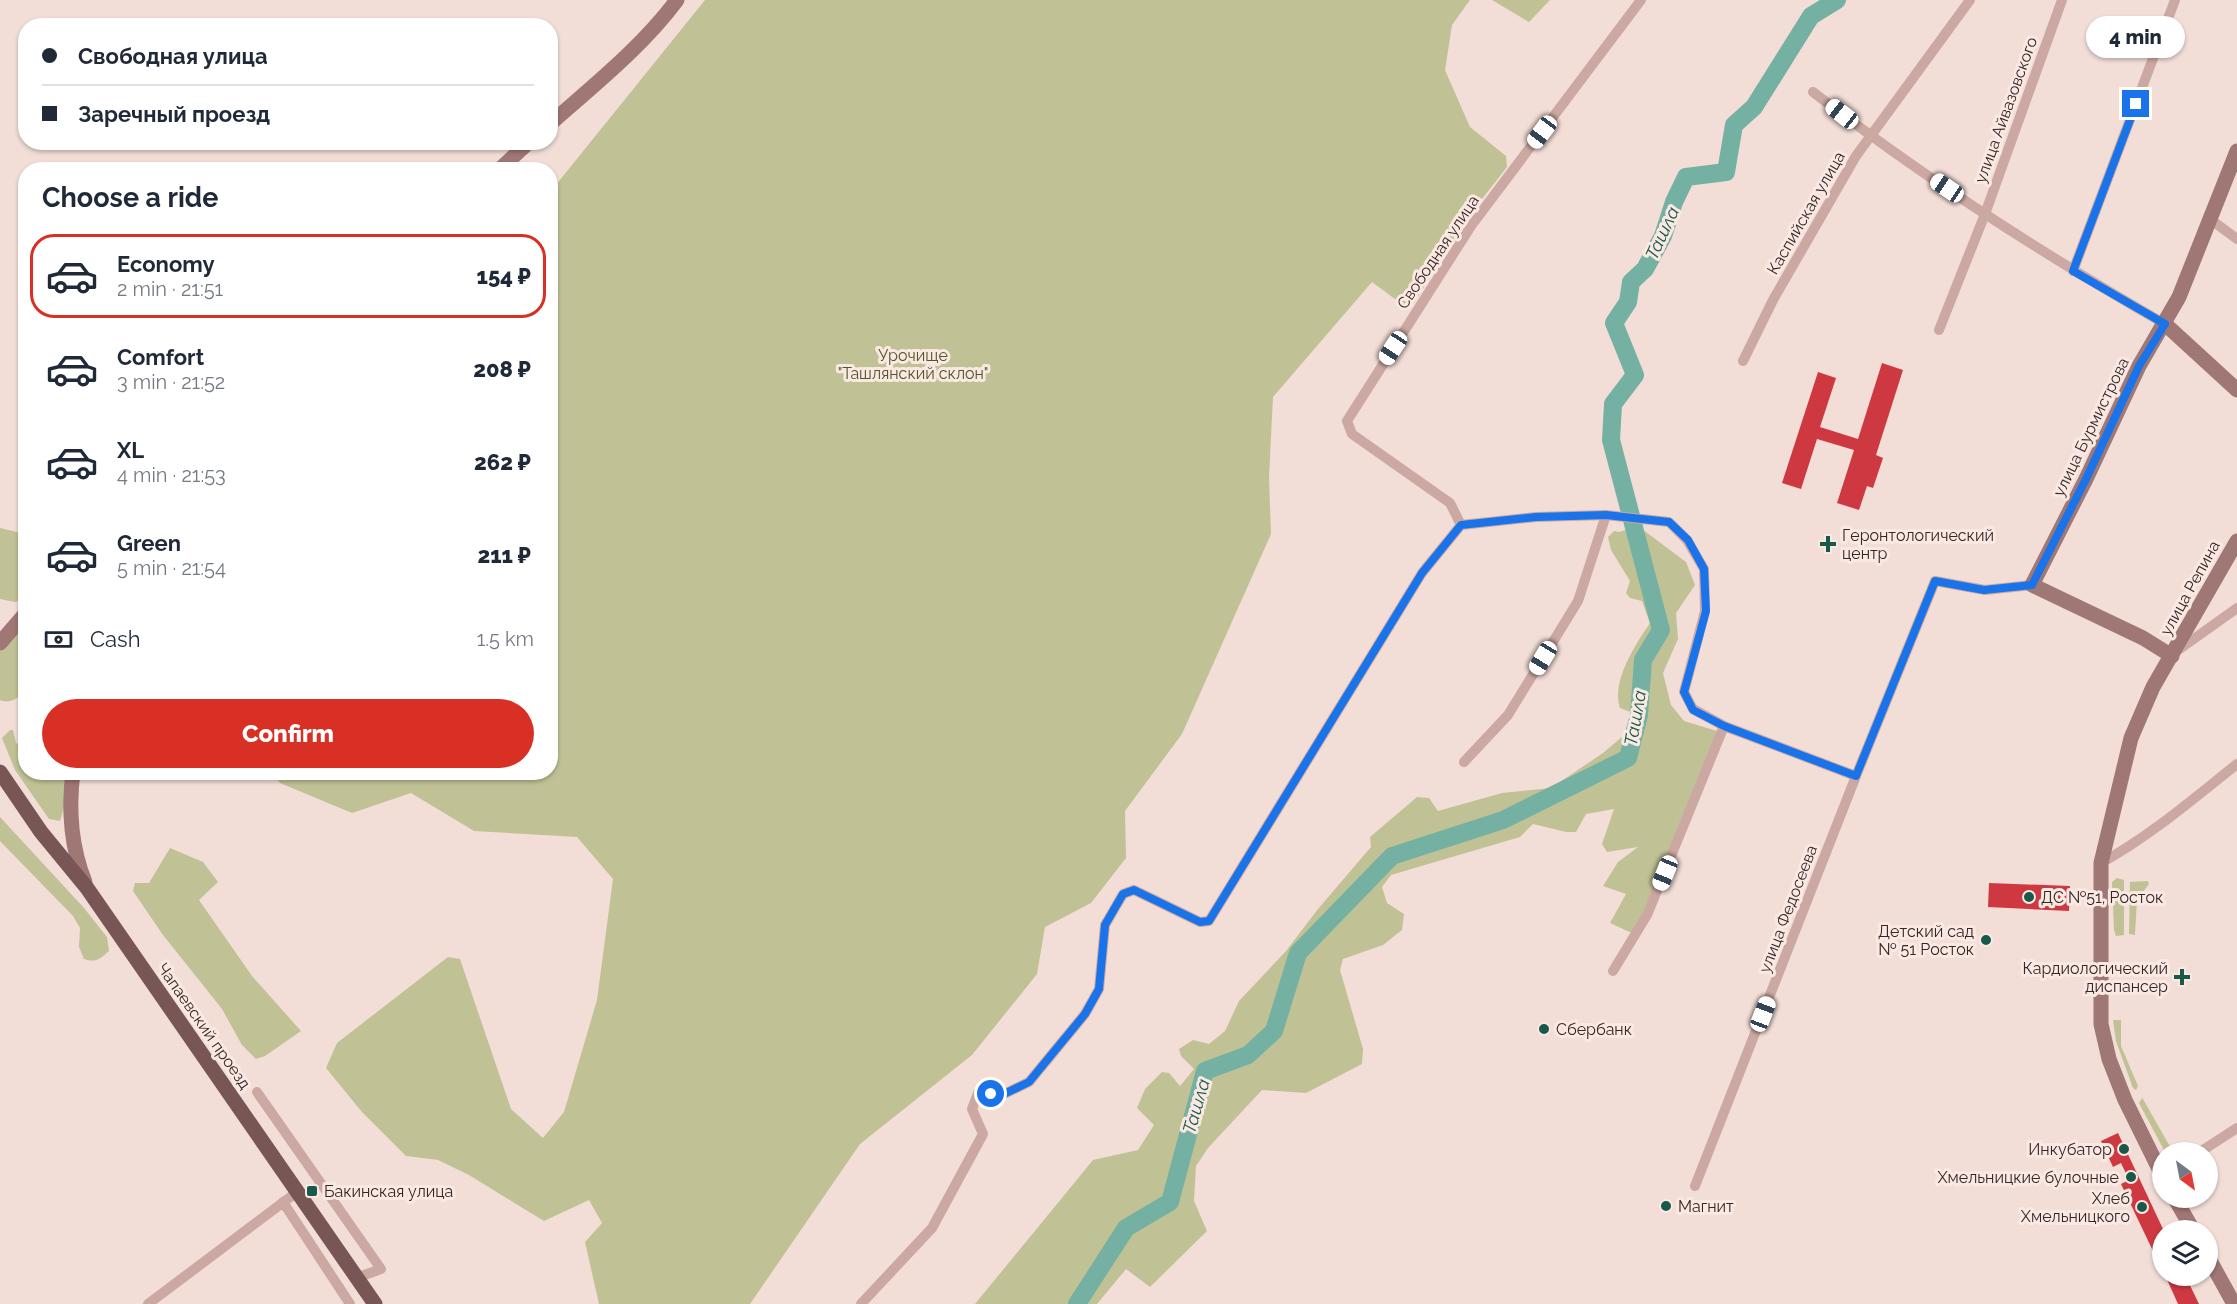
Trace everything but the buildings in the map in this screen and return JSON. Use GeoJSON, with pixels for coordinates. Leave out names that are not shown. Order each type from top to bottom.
{"type":"FeatureCollection","features":[{"type":"Feature","properties":{"kind":"main road","name":"Чапаевский проезд"},"geometry":{"type":"LineString","coordinates":[[0,772],[34,823],[87,888],[375,1304]]}},
{"type":"Feature","properties":{"kind":"street"},"geometry":{"type":"LineString","coordinates":[[558,117],[640,42],[677,0]]}},
{"type":"Feature","properties":{"kind":"street","name":"Свободная улица"},"geometry":{"type":"LineString","coordinates":[[1461,525],[1450,503],[1352,434],[1347,421],[1471,226],[1641,0]]}},
{"type":"Feature","properties":{"kind":"street","name":"Каспийская улица"},"geometry":{"type":"LineString","coordinates":[[1743,361],[1773,300],[1857,156],[1970,0]]}},
{"type":"Feature","properties":{"kind":"street","name":"улица Айвазовского"},"geometry":{"type":"LineString","coordinates":[[1939,330],[1985,214],[2062,0]]}},
{"type":"Feature","properties":{"kind":"street"},"geometry":{"type":"LineString","coordinates":[[2073,271],[2175,0]]}},
{"type":"Feature","properties":{"kind":"street"},"geometry":{"type":"LineString","coordinates":[[1813,92],[1871,137],[1985,214],[2073,271],[2165,324],[2237,390]]}},
{"type":"Feature","properties":{"kind":"street"},"geometry":{"type":"LineString","coordinates":[[508,162],[520,150]]}},
{"type":"Feature","properties":{"kind":"street","name":"улица Бурмистрова"},"geometry":{"type":"LineString","coordinates":[[2032,585],[2086,479],[2139,366],[2179,297],[2237,151]]}},
{"type":"Feature","properties":{"kind":"street"},"geometry":{"type":"LineString","coordinates":[[2210,219],[2237,239]]}},
{"type":"Feature","properties":{"kind":"street"},"geometry":{"type":"LineString","coordinates":[[1464,762],[1508,715],[1578,602],[1606,515]]}},
{"type":"Feature","properties":{"kind":"street"},"geometry":{"type":"LineString","coordinates":[[861,1304],[932,1228],[983,1134],[972,1109],[978,1094],[1004,1094],[1029,1082],[1085,1014],[1099,989],[1105,925],[1123,894],[1134,890],[1200,922],[1209,921],[1422,573],[1461,525],[1536,517],[1606,515],[1669,522],[1688,540],[1704,569],[1706,611],[1684,692],[1693,710],[1724,726],[1856,776]]}},
{"type":"Feature","properties":{"kind":"street","name":"улица Репина"},"geometry":{"type":"LineString","coordinates":[[2152,1154],[2125,1100],[2109,1059],[2101,1024],[2102,863],[2127,747],[2153,687],[2237,541]]}},
{"type":"Feature","properties":{"kind":"street","name":"улица Федосеева"},"geometry":{"type":"LineString","coordinates":[[1695,1186],[1935,581],[1984,590],[2032,585]]}},
{"type":"Feature","properties":{"kind":"street"},"geometry":{"type":"LineString","coordinates":[[2032,585],[2173,654],[2237,608]]}},
{"type":"Feature","properties":{"kind":"street"},"geometry":{"type":"LineString","coordinates":[[0,643],[7,631],[18,621]]}},
{"type":"Feature","properties":{"kind":"street"},"geometry":{"type":"LineString","coordinates":[[1613,971],[1647,915],[1724,726]]}},
{"type":"Feature","properties":{"kind":"street"},"geometry":{"type":"LineString","coordinates":[[2102,863],[2123,851],[2237,765]]}},
{"type":"Feature","properties":{"kind":"street"},"geometry":{"type":"LineString","coordinates":[[72,780],[73,846],[87,888]]}},
{"type":"Feature","properties":{"kind":"street"},"geometry":{"type":"LineString","coordinates":[[257,1092],[381,1269],[356,1278]]}},
{"type":"Feature","properties":{"kind":"street"},"geometry":{"type":"LineString","coordinates":[[2215,1142],[2237,1128]]}},
{"type":"Feature","properties":{"kind":"street"},"geometry":{"type":"LineString","coordinates":[[148,1304],[297,1192]]}},
{"type":"Feature","properties":{"kind":"street"},"geometry":{"type":"LineString","coordinates":[[283,1202],[350,1304]]}},
{"type":"Feature","properties":{"kind":"street"},"geometry":{"type":"LineString","coordinates":[[2218,1275],[2234,1304]]}},
{"type":"Feature","properties":{"kind":"green space","name":"Урочище \"Ташлянский склон\""},"geometry":{"type":"Polygon","coordinates":[[[705,0],[1470,0],[1452,25],[1445,70],[1470,127],[1506,156],[1507,167],[1464,222],[1414,303],[1403,305],[1372,282],[1273,397],[1269,477],[1271,534],[1182,734],[1125,811],[1126,858],[1091,903],[1045,927],[1037,974],[972,1055],[860,1144],[750,1304],[599,1304],[585,1242],[602,1223],[589,1200],[544,1221],[469,1175],[438,1160],[406,1156],[362,1112],[326,1068],[337,1043],[448,957],[460,959],[511,1109],[543,1138],[564,1112],[597,1000],[613,879],[577,837],[474,831],[411,793],[352,813],[280,783],[278,780],[558,780],[558,182],[705,0]]]}},
{"type":"Feature","properties":{"kind":"green space"},"geometry":{"type":"Polygon","coordinates":[[[1492,0],[1550,0],[1529,22],[1492,0]]]}},
{"type":"Feature","properties":{"kind":"green space"},"geometry":{"type":"Polygon","coordinates":[[[1638,526],[1686,562],[1695,585],[1676,613],[1678,639],[1663,673],[1671,705],[1684,721],[1717,731],[1634,934],[1610,923],[1626,894],[1603,886],[1618,862],[1638,847],[1607,852],[1602,844],[1614,809],[1586,814],[1576,832],[1566,832],[1533,824],[1520,837],[1391,875],[1382,887],[1387,903],[1404,914],[1402,930],[1383,945],[1343,959],[1340,970],[1363,1049],[1362,1064],[1306,1093],[1262,1090],[1208,1148],[1196,1166],[1194,1201],[1207,1231],[1150,1287],[1126,1269],[1097,1304],[975,1304],[1093,1160],[1138,1150],[1154,1125],[1137,1108],[1145,1089],[1162,1072],[1169,1073],[1180,1086],[1194,1069],[1181,1056],[1179,1049],[1193,1040],[1209,1044],[1225,1031],[1239,1001],[1286,951],[1318,909],[1371,847],[1370,837],[1417,797],[1429,798],[1438,811],[1502,793],[1551,788],[1603,753],[1629,731],[1633,713],[1620,708],[1619,687],[1626,664],[1650,623],[1642,601],[1630,598],[1626,593],[1630,581],[1611,550],[1608,537],[1614,531],[1619,532],[1638,526]]]}},
{"type":"Feature","properties":{"kind":"green space"},"geometry":{"type":"Polygon","coordinates":[[[0,528],[18,532],[18,601],[0,599],[0,528]]]}},
{"type":"Feature","properties":{"kind":"green space"},"geometry":{"type":"Polygon","coordinates":[[[18,627],[18,697],[13,700],[0,700],[0,648],[18,627]]]}},
{"type":"Feature","properties":{"kind":"green space"},"geometry":{"type":"Polygon","coordinates":[[[13,730],[18,744],[18,774],[15,770],[2,738],[13,730]]]}},
{"type":"Feature","properties":{"kind":"green space"},"geometry":{"type":"Polygon","coordinates":[[[22,780],[66,780],[64,808],[60,821],[49,819],[22,780]]]}},
{"type":"Feature","properties":{"kind":"green space"},"geometry":{"type":"Polygon","coordinates":[[[0,817],[84,908],[107,937],[109,951],[98,960],[84,959],[79,947],[80,928],[73,916],[0,841],[0,817]]]}},
{"type":"Feature","properties":{"kind":"green space"},"geometry":{"type":"Polygon","coordinates":[[[170,848],[203,862],[218,882],[199,900],[252,976],[301,1031],[265,1056],[256,1059],[242,1045],[222,1009],[163,935],[133,891],[135,883],[149,883],[170,848]]]}},
{"type":"Feature","properties":{"kind":"green space"},"geometry":{"type":"Polygon","coordinates":[[[2117,878],[2124,880],[2124,935],[2116,936],[2112,882],[2117,878]]]}},
{"type":"Feature","properties":{"kind":"green space"},"geometry":{"type":"Polygon","coordinates":[[[2148,881],[2149,884],[2137,900],[2135,935],[2129,934],[2130,882],[2148,881]]]}},
{"type":"Feature","properties":{"kind":"green space"},"geometry":{"type":"Polygon","coordinates":[[[2113,1020],[2121,1020],[2121,1046],[2138,1086],[2136,1090],[2133,1088],[2116,1041],[2113,1020]]]}},
{"type":"Feature","properties":{"kind":"green space"},"geometry":{"type":"Polygon","coordinates":[[[2142,1098],[2167,1142],[2160,1142],[2139,1103],[2142,1098]]]}},
{"type":"Feature","properties":{"kind":"waterway","name":"Ташла"},"geometry":{"type":"LineString","coordinates":[[1077,1304],[1126,1228],[1170,1202],[1205,1071],[1248,1055],[1274,1031],[1298,953],[1392,856],[1503,820],[1628,758],[1639,715],[1643,660],[1661,630],[1611,440],[1613,404],[1635,375],[1614,323],[1628,302],[1631,282],[1645,269],[1663,236],[1674,202],[1686,177],[1726,172],[1734,125],[1754,107],[1811,16],[1837,0]]}},
{"type":"Feature","properties":{"kind":"place","name":"Геронтологический центр"},"geometry":{"type":"Point","coordinates":[1828,544]}},
{"type":"Feature","properties":{"kind":"place","name":"ДС №51, Росток"},"geometry":{"type":"Point","coordinates":[2029,897]}},
{"type":"Feature","properties":{"kind":"place","name":"Детский сад № 51 Росток"},"geometry":{"type":"Point","coordinates":[1986,940]}},
{"type":"Feature","properties":{"kind":"place","name":"Кардиологический диспансер"},"geometry":{"type":"Point","coordinates":[2182,977]}},
{"type":"Feature","properties":{"kind":"place","name":"Сбербанк"},"geometry":{"type":"Point","coordinates":[1544,1029]}},
{"type":"Feature","properties":{"kind":"place","name":"Инкубатор"},"geometry":{"type":"Point","coordinates":[2124,1149]}},
{"type":"Feature","properties":{"kind":"place","name":"Хмельницкие булочные"},"geometry":{"type":"Point","coordinates":[2131,1177]}},
{"type":"Feature","properties":{"kind":"place","name":"Бакинская улица"},"geometry":{"type":"Point","coordinates":[312,1191]}},
{"type":"Feature","properties":{"kind":"place","name":"Магнит"},"geometry":{"type":"Point","coordinates":[1666,1206]}},
{"type":"Feature","properties":{"kind":"place","name":"Хлеб Хмельницкого"},"geometry":{"type":"Point","coordinates":[2142,1207]}},
{"type":"Feature","properties":{"kind":"route"},"geometry":{"type":"LineString","coordinates":[[991,1094],[1004,1094],[1029,1082],[1085,1014],[1099,989],[1105,925],[1123,894],[1134,890],[1200,922],[1209,921],[1422,573],[1461,525],[1536,517],[1606,515],[1669,522],[1688,540],[1704,569],[1706,611],[1684,692],[1693,710],[1724,726],[1856,776],[1935,581],[1984,590],[2032,585],[2086,479],[2139,366],[2165,324],[2073,271],[2136,104]]}}]}
